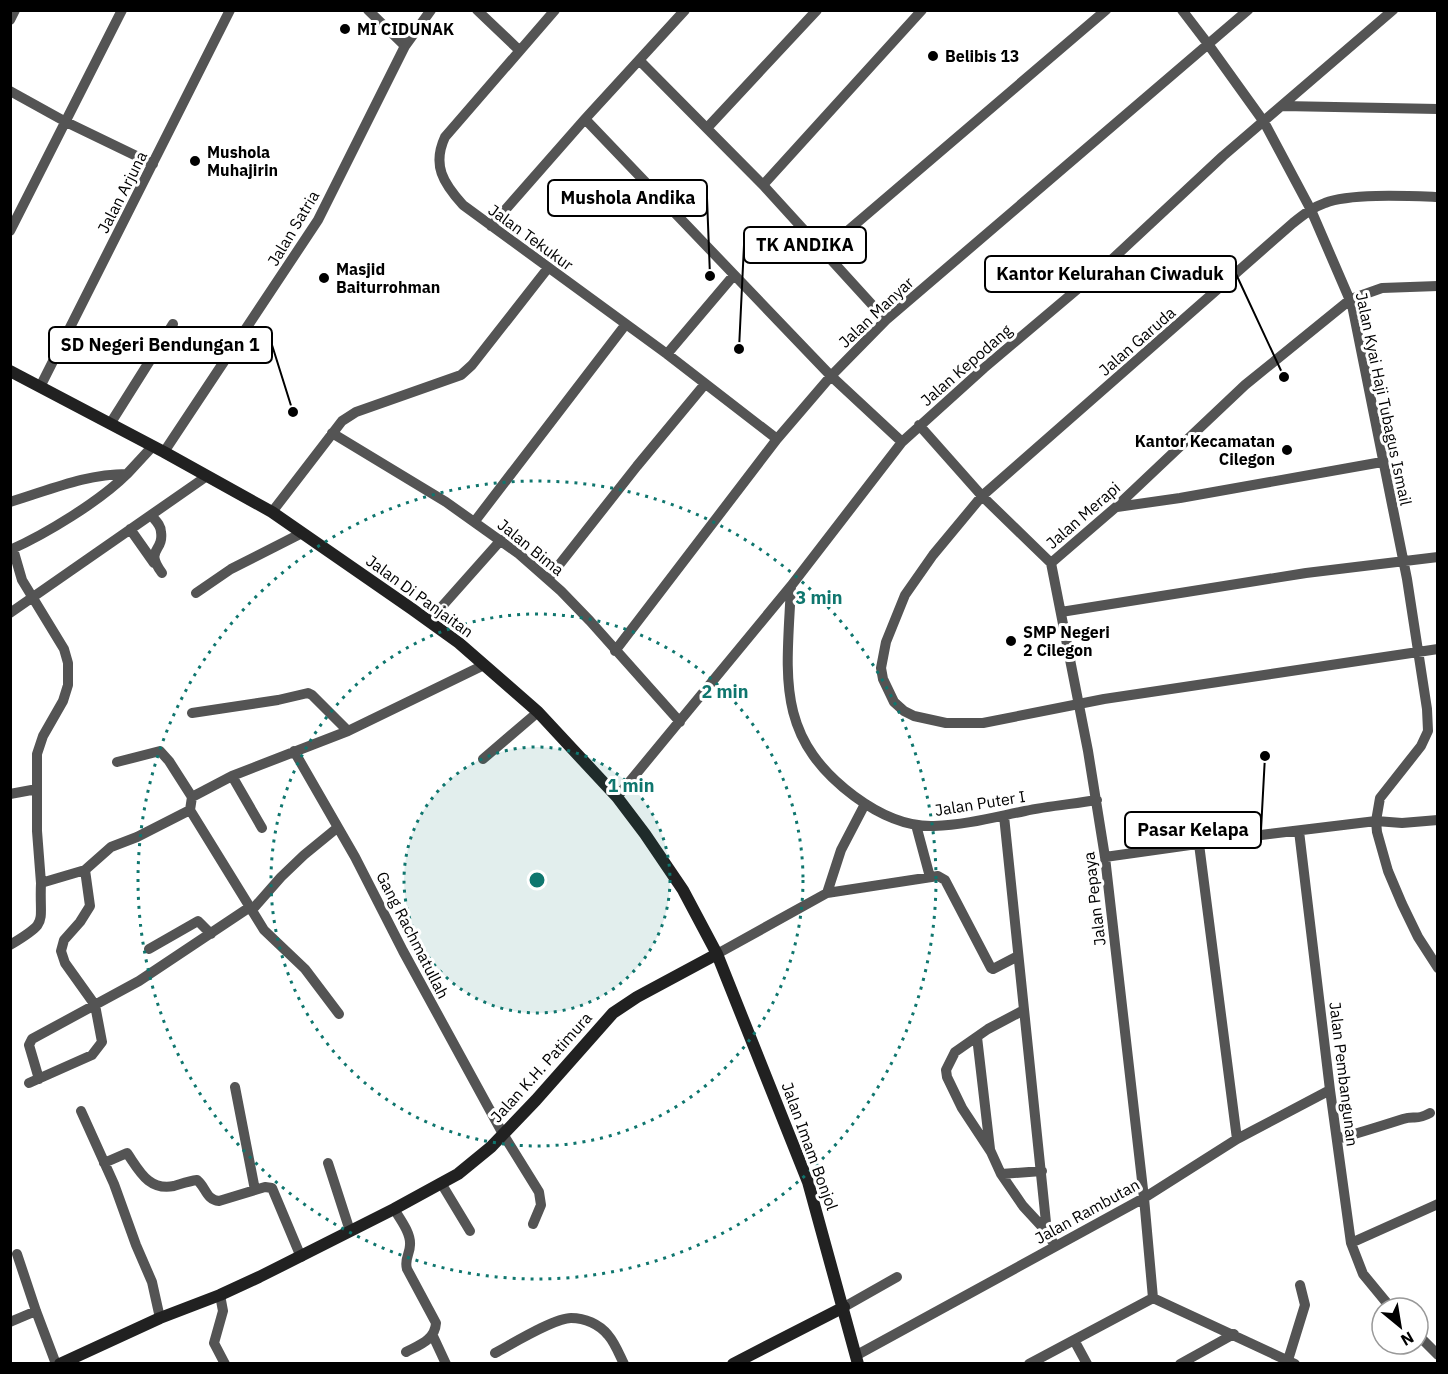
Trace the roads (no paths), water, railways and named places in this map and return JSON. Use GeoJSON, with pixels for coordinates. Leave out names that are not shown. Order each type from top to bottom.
{"type":"FeatureCollection","features":[{"type":"Feature","properties":{"kind":"street"},"geometry":{"type":"LineString","coordinates":[[10,21],[15,10]]}},
{"type":"Feature","properties":{"kind":"street"},"geometry":{"type":"LineString","coordinates":[[10,231],[122,10]]}},
{"type":"Feature","properties":{"kind":"street","name":"Jalan Arjuna"},"geometry":{"type":"LineString","coordinates":[[40,387],[230,10]]}},
{"type":"Feature","properties":{"kind":"street"},"geometry":{"type":"LineString","coordinates":[[368,10],[405,46]]}},
{"type":"Feature","properties":{"kind":"street","name":"Jalan Satria"},"geometry":{"type":"LineString","coordinates":[[12,550],[49,530],[92,501],[158,449],[318,220],[405,46],[431,10]]}},
{"type":"Feature","properties":{"kind":"street"},"geometry":{"type":"LineString","coordinates":[[477,10],[519,50]]}},
{"type":"Feature","properties":{"kind":"street","name":"Jalan Tekukur"},"geometry":{"type":"LineString","coordinates":[[555,10],[445,137],[438,151],[438,163],[443,177],[463,205],[667,354],[777,439]]}},
{"type":"Feature","properties":{"kind":"street"},"geometry":{"type":"LineString","coordinates":[[491,226],[685,10]]}},
{"type":"Feature","properties":{"kind":"street"},"geometry":{"type":"LineString","coordinates":[[707,128],[817,10]]}},
{"type":"Feature","properties":{"kind":"street"},"geometry":{"type":"LineString","coordinates":[[763,185],[922,10]]}},
{"type":"Feature","properties":{"kind":"street"},"geometry":{"type":"LineString","coordinates":[[824,251],[1106,10]]}},
{"type":"Feature","properties":{"kind":"street","name":"Jalan Kyai Haji Tubagus Ismail"},"geometry":{"type":"LineString","coordinates":[[1182,10],[1264,122],[1311,210],[1351,300],[1403,561],[1427,709],[1428,731],[1421,746],[1380,798],[1376,821]]}},
{"type":"Feature","properties":{"kind":"street","name":"Jalan Manyar"},"geometry":{"type":"LineString","coordinates":[[615,651],[777,439],[831,376],[886,320],[1248,10]]}},
{"type":"Feature","properties":{"kind":"street","name":"Jalan Kepodang"},"geometry":{"type":"LineString","coordinates":[[617,797],[791,586],[902,442],[984,368],[1107,265],[1223,156],[1393,10]]}},
{"type":"Feature","properties":{"kind":"street"},"geometry":{"type":"LineString","coordinates":[[639,60],[763,185],[886,320]]}},
{"type":"Feature","properties":{"kind":"street"},"geometry":{"type":"LineString","coordinates":[[10,92],[153,164]]}},
{"type":"Feature","properties":{"kind":"street"},"geometry":{"type":"LineString","coordinates":[[1283,106],[1437,109]]}},
{"type":"Feature","properties":{"kind":"street"},"geometry":{"type":"LineString","coordinates":[[585,119],[831,376],[902,442]]}},
{"type":"Feature","properties":{"kind":"street","name":"Jalan Garuda"},"geometry":{"type":"LineString","coordinates":[[1437,197],[1342,198],[1311,210],[1293,223],[982,496],[933,555],[904,595],[886,642],[881,668],[886,687],[894,702],[904,711],[946,723],[983,723],[1104,699],[1437,650]]}},
{"type":"Feature","properties":{"kind":"street"},"geometry":{"type":"LineString","coordinates":[[272,512],[342,421],[356,412],[461,375],[472,365],[548,268]]}},
{"type":"Feature","properties":{"kind":"street"},"geometry":{"type":"LineString","coordinates":[[667,354],[734,275]]}},
{"type":"Feature","properties":{"kind":"street","name":"Jalan Merapi"},"geometry":{"type":"LineString","coordinates":[[1051,563],[1116,507],[1245,385],[1351,300],[1382,288],[1437,286]]}},
{"type":"Feature","properties":{"kind":"street"},"geometry":{"type":"LineString","coordinates":[[110,424],[173,324]]}},
{"type":"Feature","properties":{"kind":"street"},"geometry":{"type":"LineString","coordinates":[[475,521],[626,324]]}},
{"type":"Feature","properties":{"kind":"street","name":"Jalan Di Panjaitan"},"geometry":{"type":"LineString","coordinates":[[10,371],[272,512],[429,621],[484,665],[538,712],[617,797],[683,890],[717,954]]}},
{"type":"Feature","properties":{"kind":"street"},"geometry":{"type":"LineString","coordinates":[[548,579],[705,384]]}},
{"type":"Feature","properties":{"kind":"street"},"geometry":{"type":"LineString","coordinates":[[919,425],[982,496],[1051,563]]}},
{"type":"Feature","properties":{"kind":"street","name":"Jalan Bima"},"geometry":{"type":"LineString","coordinates":[[332,433],[475,521],[548,579],[590,621],[680,722]]}},
{"type":"Feature","properties":{"kind":"street"},"geometry":{"type":"LineString","coordinates":[[1116,507],[1382,462]]}},
{"type":"Feature","properties":{"kind":"street"},"geometry":{"type":"LineString","coordinates":[[10,502],[78,480],[127,474]]}},
{"type":"Feature","properties":{"kind":"street"},"geometry":{"type":"LineString","coordinates":[[10,613],[207,476]]}},
{"type":"Feature","properties":{"kind":"street"},"geometry":{"type":"LineString","coordinates":[[152,515],[162,535],[154,563]]}},
{"type":"Feature","properties":{"kind":"street"},"geometry":{"type":"LineString","coordinates":[[130,530],[162,573]]}},
{"type":"Feature","properties":{"kind":"street"},"geometry":{"type":"LineString","coordinates":[[196,593],[231,569],[302,533]]}},
{"type":"Feature","properties":{"kind":"street"},"geometry":{"type":"LineString","coordinates":[[429,621],[501,540]]}},
{"type":"Feature","properties":{"kind":"street"},"geometry":{"type":"LineString","coordinates":[[10,945],[33,931],[39,924],[41,916],[37,754],[43,736],[63,701],[68,685],[68,663],[64,649],[22,580],[12,550]]}},
{"type":"Feature","properties":{"kind":"street"},"geometry":{"type":"LineString","coordinates":[[1060,612],[1306,573],[1437,557]]}},
{"type":"Feature","properties":{"kind":"street","name":"Jalan Pepaya"},"geometry":{"type":"LineString","coordinates":[[1051,563],[1097,800],[1105,857],[1144,1198],[1153,1298]]}},
{"type":"Feature","properties":{"kind":"street","name":"Jalan Puter I"},"geometry":{"type":"LineString","coordinates":[[791,586],[788,679],[792,713],[808,750],[819,765],[831,778],[865,804],[894,818],[916,825],[933,826],[1097,800]]}},
{"type":"Feature","properties":{"kind":"street"},"geometry":{"type":"LineString","coordinates":[[192,797],[232,776],[348,731],[484,665]]}},
{"type":"Feature","properties":{"kind":"street"},"geometry":{"type":"LineString","coordinates":[[192,713],[278,700],[308,693],[348,731]]}},
{"type":"Feature","properties":{"kind":"street"},"geometry":{"type":"LineString","coordinates":[[483,759],[538,712]]}},
{"type":"Feature","properties":{"kind":"street"},"geometry":{"type":"LineString","coordinates":[[117,762],[160,751],[169,761],[192,797],[190,810],[267,934],[298,962],[339,1014]]}},
{"type":"Feature","properties":{"kind":"street","name":"Gang Rachmatullah"},"geometry":{"type":"LineString","coordinates":[[294,751],[355,857],[403,951],[503,1134],[539,1192],[542,1204],[533,1224]]}},
{"type":"Feature","properties":{"kind":"street"},"geometry":{"type":"LineString","coordinates":[[232,776],[262,828]]}},
{"type":"Feature","properties":{"kind":"street"},"geometry":{"type":"LineString","coordinates":[[10,794],[37,789]]}},
{"type":"Feature","properties":{"kind":"street"},"geometry":{"type":"LineString","coordinates":[[827,893],[841,850],[865,804]]}},
{"type":"Feature","properties":{"kind":"street"},"geometry":{"type":"LineString","coordinates":[[41,882],[85,870],[111,847],[137,837],[190,810]]}},
{"type":"Feature","properties":{"kind":"street"},"geometry":{"type":"LineString","coordinates":[[1004,816],[1047,1232]]}},
{"type":"Feature","properties":{"kind":"street"},"geometry":{"type":"LineString","coordinates":[[1105,857],[1376,821],[1402,823],[1437,820]]}},
{"type":"Feature","properties":{"kind":"street"},"geometry":{"type":"LineString","coordinates":[[1376,821],[1379,846],[1388,871],[1418,937],[1437,968]]}},
{"type":"Feature","properties":{"kind":"street"},"geometry":{"type":"LineString","coordinates":[[916,825],[930,877]]}},
{"type":"Feature","properties":{"kind":"street"},"geometry":{"type":"LineString","coordinates":[[85,870],[90,906],[64,940],[61,951],[65,963],[94,1005],[102,1042],[92,1055],[34,1081],[30,1042],[94,1005],[139,981],[251,909],[304,855],[337,828]]}},
{"type":"Feature","properties":{"kind":"street","name":"Jalan Pembangunan"},"geometry":{"type":"LineString","coordinates":[[1299,831],[1351,1242],[1363,1274],[1381,1296]]}},
{"type":"Feature","properties":{"kind":"street"},"geometry":{"type":"LineString","coordinates":[[1199,844],[1237,1139]]}},
{"type":"Feature","properties":{"kind":"street"},"geometry":{"type":"LineString","coordinates":[[717,954],[827,893],[942,876],[990,968],[993,969],[1018,956]]}},
{"type":"Feature","properties":{"kind":"street"},"geometry":{"type":"LineString","coordinates":[[149,949],[198,921],[211,934]]}},
{"type":"Feature","properties":{"kind":"street","name":"Jalan K.H. Patimura"},"geometry":{"type":"LineString","coordinates":[[58,1364],[160,1318],[220,1295],[301,1257],[441,1183],[473,1163],[503,1134],[613,1013],[637,997],[717,954]]}},
{"type":"Feature","properties":{"kind":"street","name":"Jalan Imam Bonjol"},"geometry":{"type":"LineString","coordinates":[[717,954],[808,1182],[858,1359]]}},
{"type":"Feature","properties":{"kind":"street"},"geometry":{"type":"LineString","coordinates":[[1024,1010],[955,1052],[946,1070],[962,1108],[991,1152],[1001,1174],[1023,1206],[1047,1232],[1055,1246]]}},
{"type":"Feature","properties":{"kind":"street"},"geometry":{"type":"LineString","coordinates":[[977,1037],[991,1152]]}},
{"type":"Feature","properties":{"kind":"street"},"geometry":{"type":"LineString","coordinates":[[235,1087],[255,1190]]}},
{"type":"Feature","properties":{"kind":"street","name":"Jalan Rambutan"},"geometry":{"type":"LineString","coordinates":[[858,1359],[1055,1246],[1144,1198],[1237,1139],[1330,1090]]}},
{"type":"Feature","properties":{"kind":"street"},"geometry":{"type":"LineString","coordinates":[[81,1111],[114,1184],[152,1282],[160,1318]]}},
{"type":"Feature","properties":{"kind":"street"},"geometry":{"type":"LineString","coordinates":[[1337,1139],[1389,1125],[1405,1118],[1421,1118],[1430,1113]]}},
{"type":"Feature","properties":{"kind":"street"},"geometry":{"type":"LineString","coordinates":[[104,1163],[127,1154],[143,1178],[149,1182],[168,1187],[197,1180],[209,1197],[219,1201],[269,1187],[275,1192],[301,1257]]}},
{"type":"Feature","properties":{"kind":"street"},"geometry":{"type":"LineString","coordinates":[[328,1162],[350,1231]]}},
{"type":"Feature","properties":{"kind":"street"},"geometry":{"type":"LineString","coordinates":[[1001,1174],[1042,1171]]}},
{"type":"Feature","properties":{"kind":"street"},"geometry":{"type":"LineString","coordinates":[[441,1183],[470,1231]]}},
{"type":"Feature","properties":{"kind":"street"},"geometry":{"type":"LineString","coordinates":[[1351,1242],[1437,1204]]}},
{"type":"Feature","properties":{"kind":"street"},"geometry":{"type":"LineString","coordinates":[[394,1209],[411,1242],[406,1259],[407,1269],[436,1323],[433,1336],[446,1364]]}},
{"type":"Feature","properties":{"kind":"street"},"geometry":{"type":"LineString","coordinates":[[17,1254],[36,1311],[58,1364]]}},
{"type":"Feature","properties":{"kind":"street"},"geometry":{"type":"LineString","coordinates":[[733,1364],[897,1277]]}},
{"type":"Feature","properties":{"kind":"street"},"geometry":{"type":"LineString","coordinates":[[1029,1364],[1153,1298],[1291,1362],[1305,1305],[1300,1285]]}},
{"type":"Feature","properties":{"kind":"street"},"geometry":{"type":"LineString","coordinates":[[220,1295],[223,1311],[214,1343],[225,1364]]}},
{"type":"Feature","properties":{"kind":"street"},"geometry":{"type":"LineString","coordinates":[[10,1322],[36,1311]]}},
{"type":"Feature","properties":{"kind":"street"},"geometry":{"type":"LineString","coordinates":[[495,1353],[546,1327],[570,1318],[594,1323],[600,1327],[610,1338],[624,1364]]}},
{"type":"Feature","properties":{"kind":"street"},"geometry":{"type":"LineString","coordinates":[[1180,1364],[1234,1334]]}},
{"type":"Feature","properties":{"kind":"street"},"geometry":{"type":"LineString","coordinates":[[406,1352],[433,1336]]}},
{"type":"Feature","properties":{"kind":"street"},"geometry":{"type":"LineString","coordinates":[[1074,1340],[1087,1364]]}},
{"type":"Feature","properties":{"kind":"place","name":"MI CIDUNAK"},"geometry":{"type":"Point","coordinates":[345,29]}},
{"type":"Feature","properties":{"kind":"place","name":"Belibis 13"},"geometry":{"type":"Point","coordinates":[933,56]}},
{"type":"Feature","properties":{"kind":"place","name":"Mushola Muhajirin"},"geometry":{"type":"Point","coordinates":[195,161]}},
{"type":"Feature","properties":{"kind":"place","name":"Mushola Andika"},"geometry":{"type":"Point","coordinates":[710,276]}},
{"type":"Feature","properties":{"kind":"place","name":"Masjid Baiturrohman"},"geometry":{"type":"Point","coordinates":[324,278]}},
{"type":"Feature","properties":{"kind":"place","name":"TK ANDIKA"},"geometry":{"type":"Point","coordinates":[739,349]}},
{"type":"Feature","properties":{"kind":"place","name":"Kantor Kelurahan Ciwaduk"},"geometry":{"type":"Point","coordinates":[1284,377]}},
{"type":"Feature","properties":{"kind":"place","name":"SD Negeri Bendungan 1"},"geometry":{"type":"Point","coordinates":[293,412]}},
{"type":"Feature","properties":{"kind":"place","name":"Kantor Kecamatan Cilegon"},"geometry":{"type":"Point","coordinates":[1287,450]}},
{"type":"Feature","properties":{"kind":"place","name":"SMP Negeri 2 Cilegon"},"geometry":{"type":"Point","coordinates":[1011,641]}},
{"type":"Feature","properties":{"kind":"place","name":"Pasar Kelapa"},"geometry":{"type":"Point","coordinates":[1265,756]}}]}
